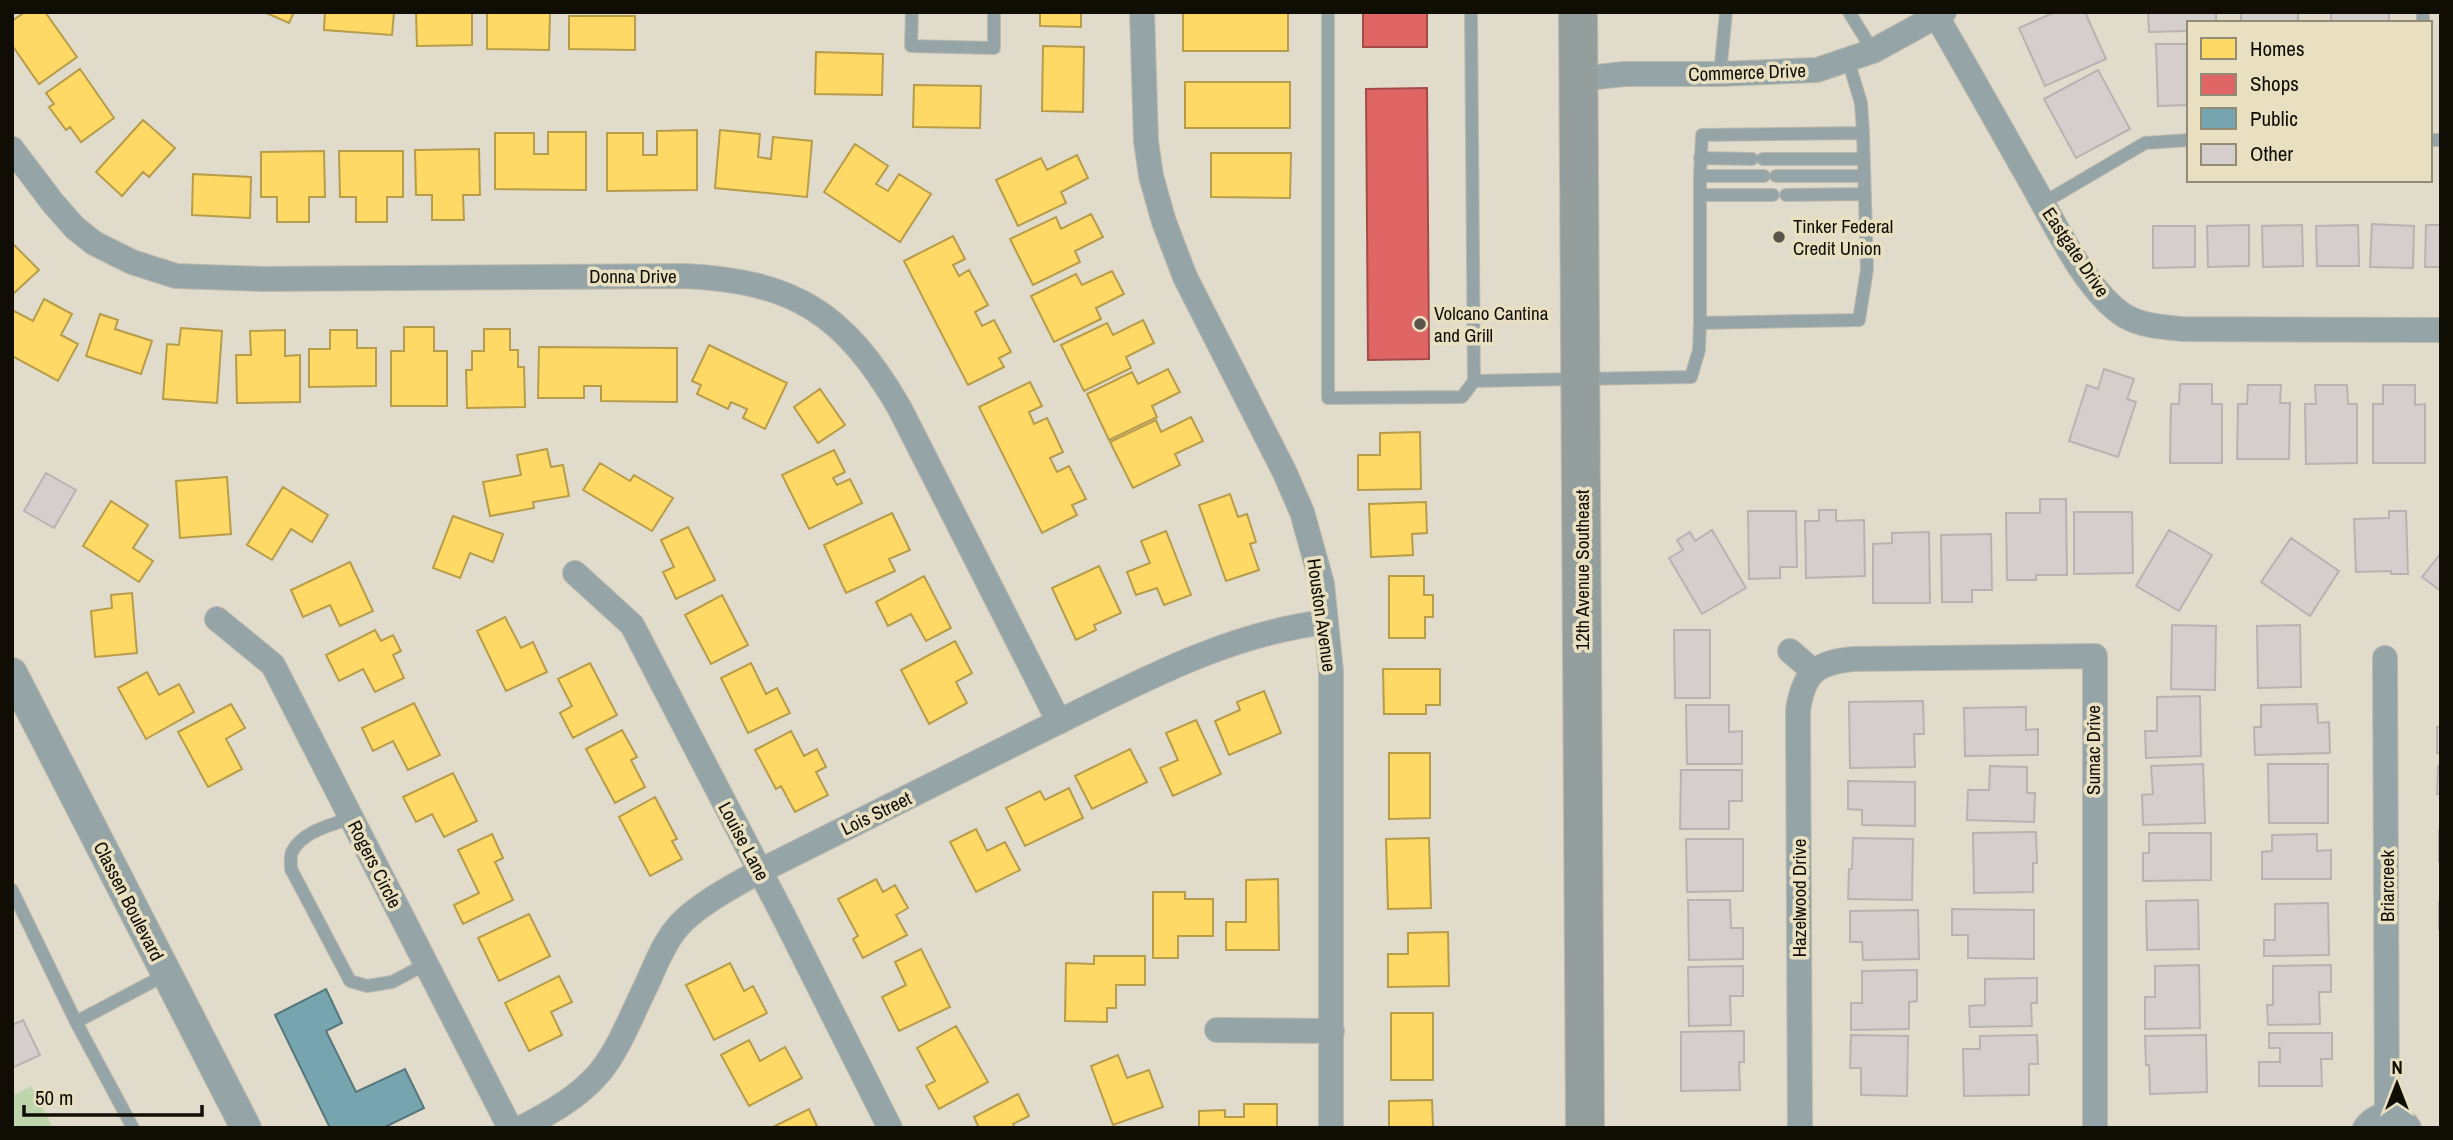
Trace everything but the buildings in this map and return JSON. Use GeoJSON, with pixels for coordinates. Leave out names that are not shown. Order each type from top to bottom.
{"type":"FeatureCollection","features":[{"type":"Feature","properties":{"kind":"main road","name":"12th Avenue Southeast"},"geometry":{"type":"LineString","coordinates":[[1578,12],[1585,1128]]}},
{"type":"Feature","properties":{"kind":"street","name":"Houston Avenue"},"geometry":{"type":"LineString","coordinates":[[1142,12],[1146,141],[1151,176],[1164,222],[1190,287],[1284,471],[1302,512],[1322,584],[1331,671],[1331,1128]]}},
{"type":"Feature","properties":{"kind":"street","name":"Commerce Drive"},"geometry":{"type":"LineString","coordinates":[[1579,79],[1624,74],[1817,70],[1873,51],[1938,14]]}},
{"type":"Feature","properties":{"kind":"street","name":"Eastgate Drive"},"geometry":{"type":"LineString","coordinates":[[1938,14],[2043,203],[2090,280],[2125,316],[2144,324],[2182,329],[2441,330]]}},
{"type":"Feature","properties":{"kind":"street","name":"Donna Drive"},"geometry":{"type":"LineString","coordinates":[[12,149],[53,203],[75,228],[94,243],[132,262],[176,275],[262,279],[684,275],[744,282],[794,298],[832,321],[851,337],[878,370],[1059,722]]}},
{"type":"Feature","properties":{"kind":"street","name":"Louise Lane"},"geometry":{"type":"LineString","coordinates":[[575,573],[632,625],[890,1128]]}},
{"type":"Feature","properties":{"kind":"street","name":"Rogers Circle"},"geometry":{"type":"LineString","coordinates":[[217,619],[273,665],[510,1128]]}},
{"type":"Feature","properties":{"kind":"street","name":"Lois Street"},"geometry":{"type":"LineString","coordinates":[[522,1128],[570,1100],[600,1072],[626,1027],[657,960],[677,927],[728,889],[1148,676],[1296,625],[1326,622]]}},
{"type":"Feature","properties":{"kind":"street"},"geometry":{"type":"LineString","coordinates":[[1790,651],[1813,671]]}},
{"type":"Feature","properties":{"kind":"street","name":"Sumac Drive"},"geometry":{"type":"LineString","coordinates":[[1813,671],[1833,661],[1853,659],[2095,656],[2095,1128]]}},
{"type":"Feature","properties":{"kind":"street","name":"Briarcreek"},"geometry":{"type":"LineString","coordinates":[[2385,658],[2387,1115]]}},
{"type":"Feature","properties":{"kind":"street","name":"Hazelwood Drive"},"geometry":{"type":"LineString","coordinates":[[1800,1128],[1798,710],[1804,682],[1813,671]]}},
{"type":"Feature","properties":{"kind":"street","name":"Classen Boulevard"},"geometry":{"type":"LineString","coordinates":[[12,673],[246,1128]]}},
{"type":"Feature","properties":{"kind":"street"},"geometry":{"type":"LineString","coordinates":[[1217,1030],[1332,1031]]}},
{"type":"Feature","properties":{"kind":"street"},"geometry":{"type":"LineString","coordinates":[[2365,1128],[2371,1121],[2387,1115],[2398,1117],[2409,1128]]}},
{"type":"Feature","properties":{"kind":"lane"},"geometry":{"type":"LineString","coordinates":[[912,12],[911,46],[994,48],[994,12]]}},
{"type":"Feature","properties":{"kind":"lane"},"geometry":{"type":"LineString","coordinates":[[1328,12],[1328,398],[1462,397],[1474,381],[1471,12]]}},
{"type":"Feature","properties":{"kind":"lane"},"geometry":{"type":"LineString","coordinates":[[1720,74],[1726,12]]}},
{"type":"Feature","properties":{"kind":"lane"},"geometry":{"type":"LineString","coordinates":[[1849,12],[1873,51]]}},
{"type":"Feature","properties":{"kind":"lane"},"geometry":{"type":"LineString","coordinates":[[1700,323],[1859,320],[1867,269],[1863,133],[1861,103],[1849,60]]}},
{"type":"Feature","properties":{"kind":"lane"},"geometry":{"type":"LineString","coordinates":[[1474,381],[1691,377],[1699,350],[1702,135],[1863,133]]}},
{"type":"Feature","properties":{"kind":"lane"},"geometry":{"type":"LineString","coordinates":[[2043,203],[2145,144],[2187,140]]}},
{"type":"Feature","properties":{"kind":"lane"},"geometry":{"type":"LineString","coordinates":[[1700,158],[1864,159]]}},
{"type":"Feature","properties":{"kind":"lane"},"geometry":{"type":"LineString","coordinates":[[1700,176],[1864,176]]}},
{"type":"Feature","properties":{"kind":"lane"},"geometry":{"type":"LineString","coordinates":[[1700,195],[1865,194]]}},
{"type":"Feature","properties":{"kind":"lane"},"geometry":{"type":"LineString","coordinates":[[351,818],[322,828],[300,841],[291,853],[291,869],[350,981],[367,986],[392,982],[426,964]]}},
{"type":"Feature","properties":{"kind":"lane"},"geometry":{"type":"LineString","coordinates":[[12,890],[76,1022],[134,1128]]}},
{"type":"Feature","properties":{"kind":"lane"},"geometry":{"type":"LineString","coordinates":[[76,1022],[167,974]]}},
{"type":"Feature","properties":{"kind":"green space"},"geometry":{"type":"Polygon","coordinates":[[[31,1086],[52,1126],[12,1128],[12,1096],[31,1086]]]}},
{"type":"Feature","properties":{"kind":"place","name":"Tinker Federal Credit Union"},"geometry":{"type":"Point","coordinates":[1779,237]}},
{"type":"Feature","properties":{"kind":"place","name":"Volcano Cantina and Grill"},"geometry":{"type":"Point","coordinates":[1420,324]}}]}
